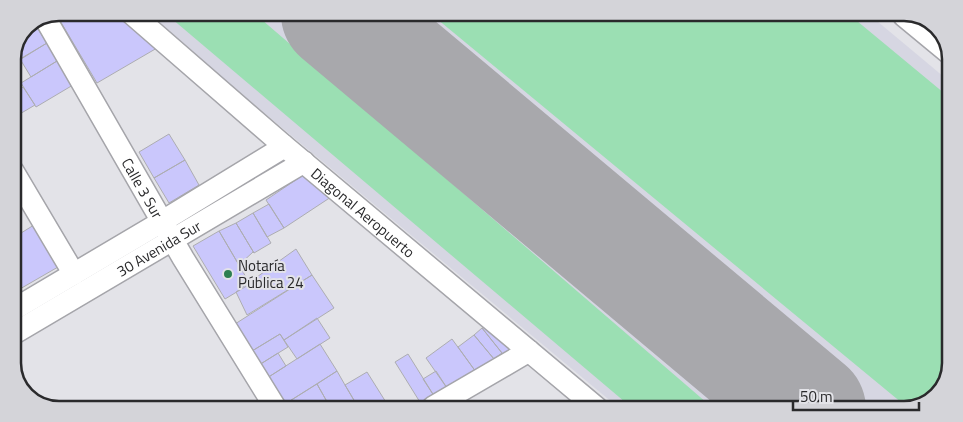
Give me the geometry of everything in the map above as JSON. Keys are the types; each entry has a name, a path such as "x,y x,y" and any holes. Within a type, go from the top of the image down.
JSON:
{"street":[{"name":"Diagonal Aeropuerto","path":"140,21 283,145 590,401"},
{"path":"911,22 939,45"},
{"name":"Calle 3 Sur","path":"48,23 183,258 271,401"},
{"name":"30 Avenida Sur","path":"21,305 163,221 278,150 283,145"},
{"name":"30 Avenida Sur","path":"21,329 304,162"},
{"path":"21,185 74,274"},
{"path":"446,401 529,351"}],"shaded area":[{"path":"154,21 877,21 942,75 942,363 939,377 931,390 916,399 904,401 611,401"}],"green space":[{"path":"174,21 263,21 705,401 624,401"},
{"path":"439,21 857,21 942,91 942,363 939,377 931,390 916,399 900,401"}],"building":[{"path":"60,21 124,21 157,48 97,83"},
{"path":"37,28 47,43 21,59 24,45 32,32"},
{"path":"47,43 57,61 31,77 21,58"},
{"path":"57,61 73,85 36,107 21,83"},
{"path":"23,87 35,105 21,113 21,88"},
{"path":"169,134 185,160 154,178 139,152"},
{"path":"185,160 199,185 169,203 154,178"},
{"path":"303,175 331,197 284,228 266,200"},
{"path":"269,204 284,228 267,237 253,213"},
{"path":"253,213 271,243 254,253 236,223"},
{"path":"236,223 254,253 239,265 219,231"},
{"path":"34,225 58,267 21,288 21,233"},
{"name":"Notaría Pública 24","path":"219,231 250,284 225,299 193,246"},
{"path":"296,249 312,275 247,315 236,292"},
{"path":"312,275 334,308 284,340 280,334 252,351 235,324"},
{"path":"317,318 330,338 297,359 284,340"},
{"path":"494,326 515,348 506,358 482,328"},
{"path":"482,328 502,353 494,359 474,335"},
{"path":"280,334 288,347 259,365 252,351"},
{"path":"474,335 494,359 476,372 458,347"},
{"path":"452,339 476,372 449,391 426,358"},
{"path":"320,344 337,371 290,401 283,401 267,378"},
{"path":"278,353 286,366 267,378 259,365"},
{"path":"408,354 436,399 433,401 419,401 395,362"},
{"path":"337,371 354,401 327,401 317,384"},
{"path":"436,371 449,391 436,399 423,379"},
{"path":"367,372 385,401 354,401 345,385"},
{"path":"317,384 327,401 290,401"}],"runway":[{"path":"346,21 799,401"}],"place":[{"name":"Notaría Pública 24","path":"228,274"}]}
